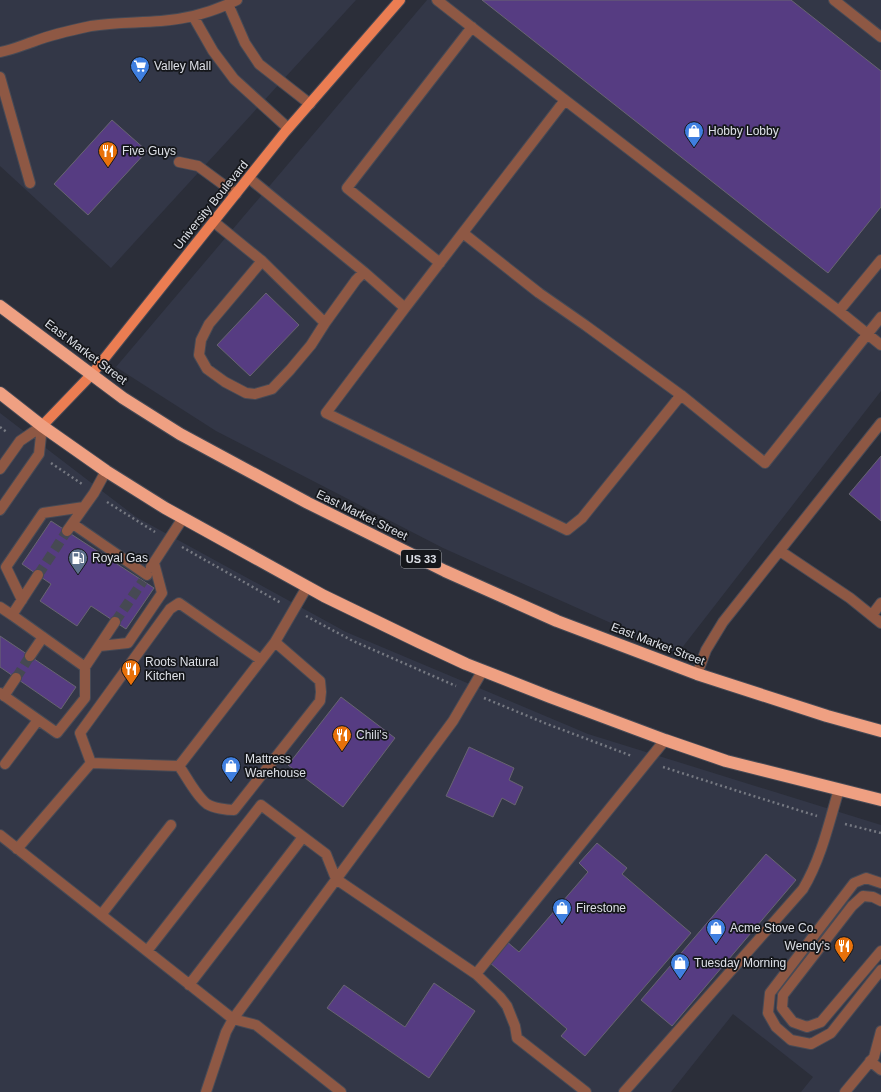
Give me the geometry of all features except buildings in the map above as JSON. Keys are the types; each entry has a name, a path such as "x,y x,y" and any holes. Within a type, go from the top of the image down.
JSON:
{"highway":[{"name":"East Market Street","path":"0,306 123,398 180,434 308,503 444,571 557,621 697,674 827,716 881,731"},
{"path":"0,393 42,426 129,486 307,587 418,642 550,697 726,761 881,800"},
{"path":"839,789 881,793"}],"main road":[{"name":"University Boulevard","path":"42,426 92,374 288,128 400,0"}],"lane":[{"path":"437,0 868,333 881,345"},
{"path":"834,0 881,37"},
{"path":"0,52 72,30 110,23 161,21 193,16 232,2 245,43 259,64 310,104"},
{"path":"193,16 213,51 234,79 288,128"},
{"path":"440,263 348,188 472,27"},
{"path":"0,77 30,183"},
{"path":"565,100 326,413 567,530 582,518 681,395"},
{"path":"180,162 198,166 236,194"},
{"path":"249,178 364,272 405,308"},
{"path":"214,222 262,262 326,323"},
{"path":"463,233 539,293 681,395 765,462 881,317"},
{"path":"839,311 881,260"},
{"path":"262,262 209,324 201,340 199,355 207,369 225,382 246,394 255,394 272,389 311,346 356,280 364,272"},
{"path":"697,674 706,650 723,622 881,423"},
{"path":"0,470 20,441 42,426"},
{"path":"0,510 39,454 42,426"},
{"path":"106,471 94,493 70,528 145,578 183,518"},
{"path":"22,600 6,567 43,512 84,507"},
{"path":"780,551 850,598 881,623"},
{"path":"100,646 128,643 162,593 154,563"},
{"path":"12,615 38,575"},
{"path":"179,766 275,642 307,587"},
{"path":"91,763 80,733 170,610 179,603 261,660"},
{"path":"872,615 881,603"},
{"path":"0,606 85,667"},
{"path":"16,678 2,695 57,733 84,698 85,667 115,622"},
{"path":"30,656 42,637"},
{"path":"179,766 198,794 208,804 227,810 234,810 320,701 320,681 275,642"},
{"path":"206,1092 226,1032 233,1019 452,721 483,670"},
{"path":"2,765 38,720"},
{"path":"476,974 665,740"},
{"path":"91,763 179,766"},
{"path":"17,849 91,763"},
{"path":"624,1092 803,889 810,878 820,853 839,789"},
{"path":"147,951 262,806 326,854 336,879 476,974 500,997 507,1006 515,1026 517,1038 586,1092"},
{"path":"101,915 171,825"},
{"path":"0,835 189,986 233,1019 256,1025 341,1092"},
{"path":"189,986 303,837"},
{"path":"881,883 866,878 854,883 770,993 768,1013 776,1027 791,1040 812,1044 831,1033 881,970"},
{"path":"881,901 873,897 863,896 852,906 784,995 782,1008 793,1022 807,1028 821,1022 881,951"},
{"path":"845,1092 874,1057 881,1030"},
{"path":"870,1061 881,1070"}],"path":[{"path":"50,462 76,480"},
{"path":"114,507 144,525"},
{"path":"189,551 280,602"},
{"path":"312,619 353,641 445,682"},
{"path":"497,704 622,752"},
{"path":"671,770 816,815"},
{"path":"845,824 881,833"}],"shaded area":[{"name":"Valley Mall","path":"0,0 356,0 111,268 0,166"},
{"path":"427,0 881,0 881,391 678,653 443,548 216,431 116,367"},
{"path":"0,413 136,517 346,632 588,734 881,825 881,1092 801,1092 813,1077 733,1014 671,1092 0,1092"}],"tunnel":[{"path":"38,575 67,531"},
{"path":"115,622 143,581"},
{"path":"16,678 30,656"}],"place":[{"name":"Valley Mall","path":"140,83"},
{"name":"Hobby Lobby","path":"694,148"},
{"name":"Five Guys","path":"108,168"},
{"name":"Royal Gas","path":"78,575"},
{"name":"Roots Natural Kitchen","path":"131,686"},
{"name":"Chili's","path":"342,752"},
{"name":"Mattress Warehouse","path":"231,783"},
{"name":"Firestone","path":"562,925"},
{"name":"Acme Stove Co.","path":"716,945"},
{"name":"Wendy's","path":"844,963"},
{"name":"Tuesday Morning","path":"680,980"}]}
